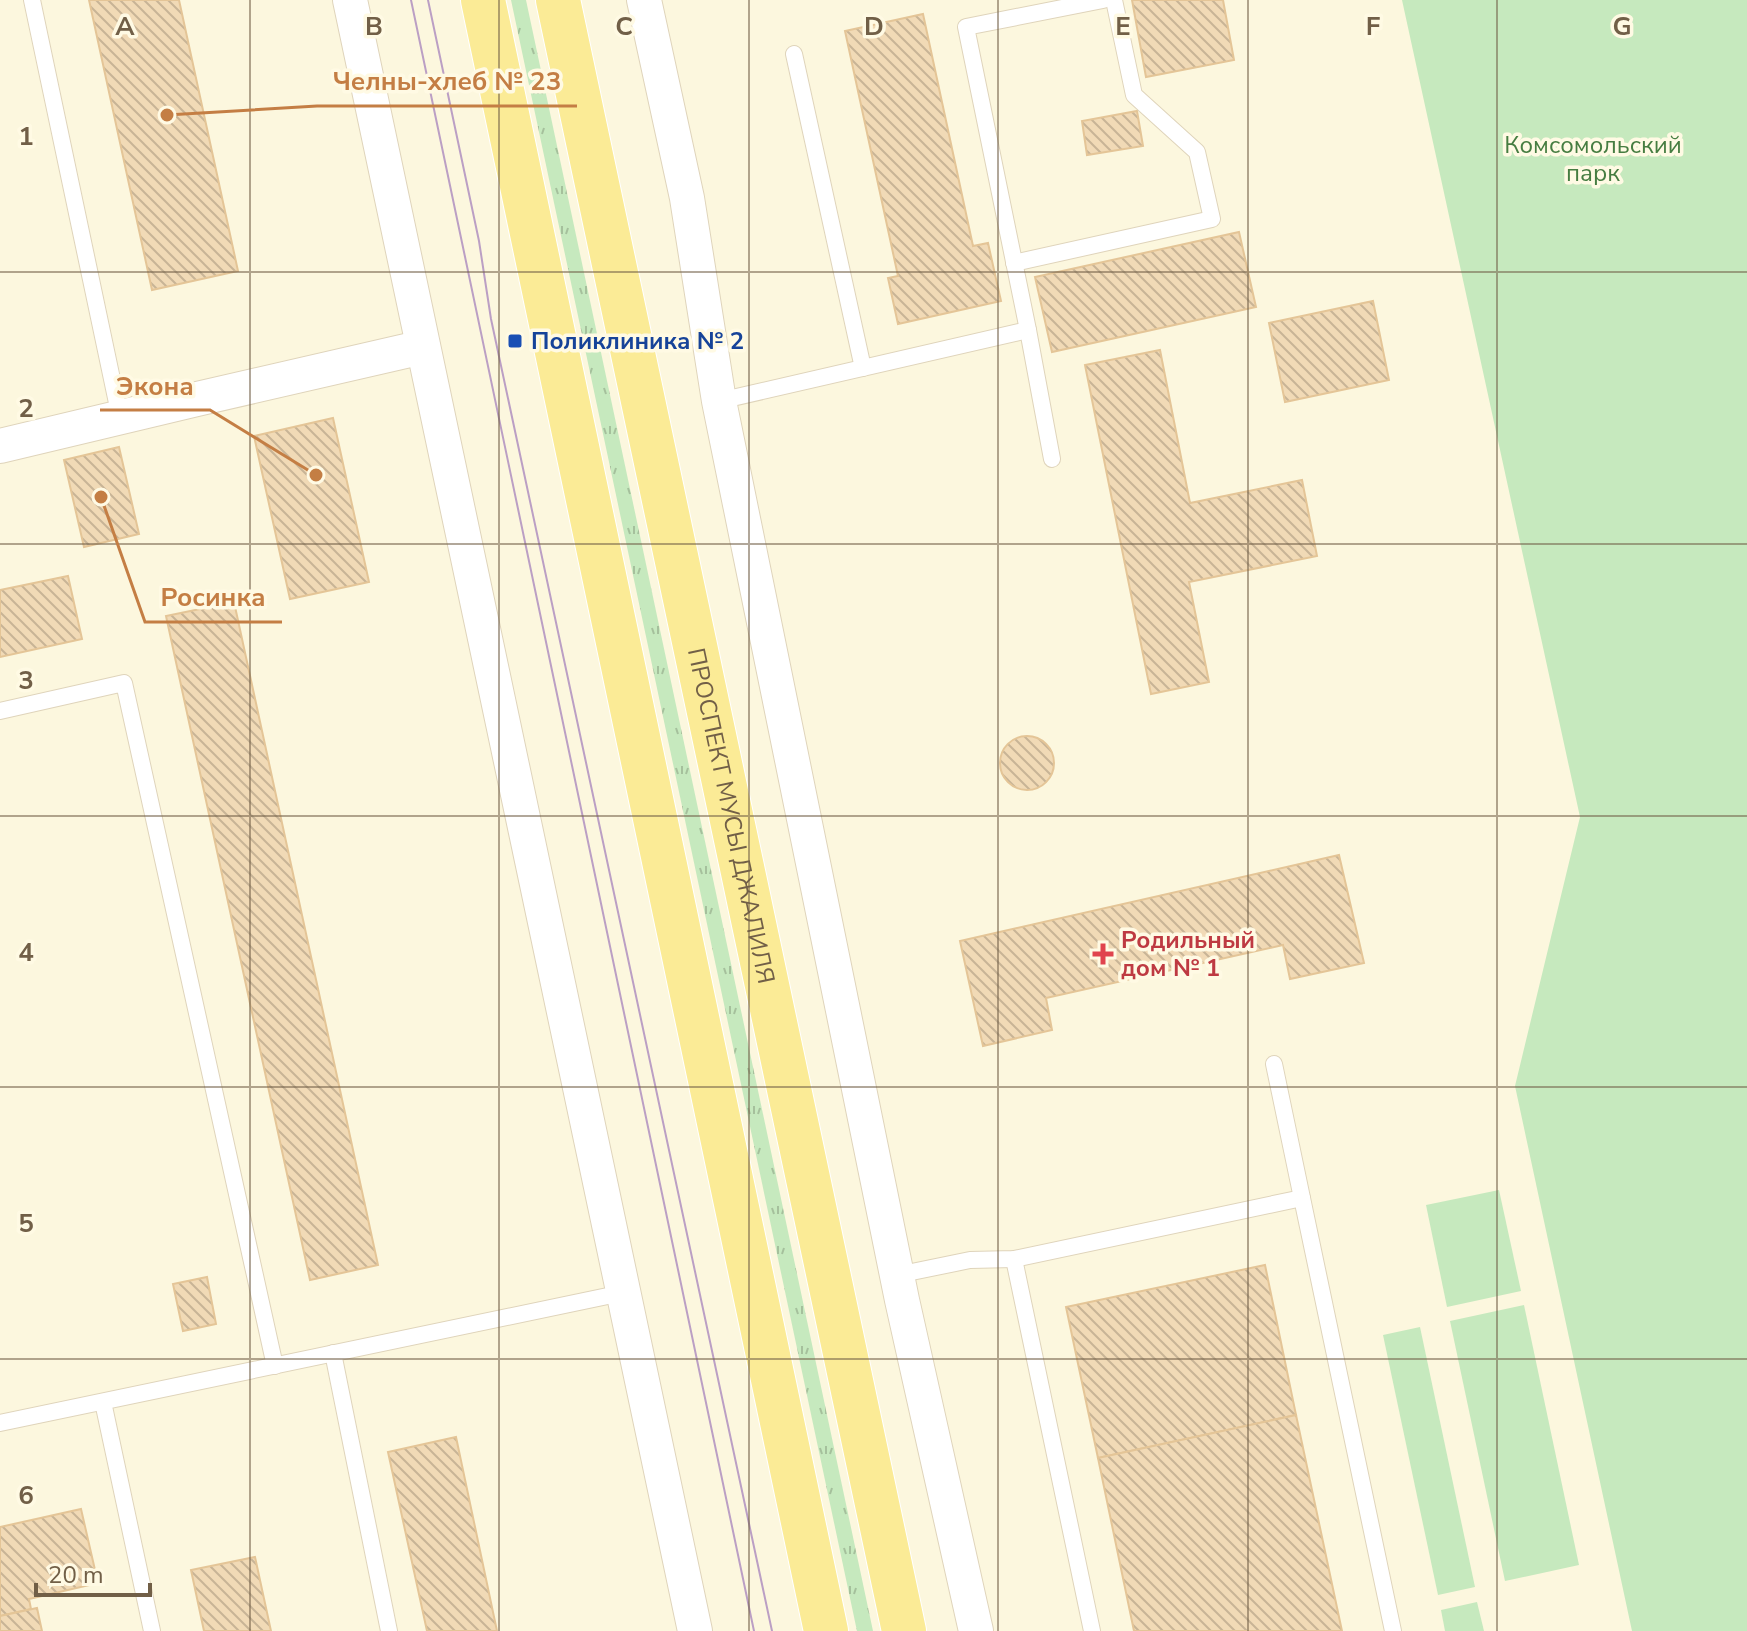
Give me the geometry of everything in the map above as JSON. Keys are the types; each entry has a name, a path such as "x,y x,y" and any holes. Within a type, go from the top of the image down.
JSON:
{"main road":[{"path":"483,0 826,1631"},
{"name":"ПРОСПЕКТ МУСЫ ДЖАЛИЛЯ","path":"558,0 904,1631"}],"street":[{"path":"350,0 695,1631"},
{"path":"644,0 687,198 719,401 897,1275 976,1631"},
{"path":"0,446 423,347"}],"lane":[{"path":"32,0 120,417"},
{"path":"1052,459 966,27 1103,0"},
{"path":"1014,263 1212,219 1197,152 1134,95 1114,0"},
{"path":"794,54 863,368"},
{"path":"719,401 1028,330"},
{"path":"0,711 124,683 275,1366"},
{"path":"1274,1064 1393,1631"},
{"path":"897,1275 970,1260 1014,1259 1302,1198"},
{"path":"1014,1259 1092,1631"},
{"path":"0,1423 622,1293"},
{"path":"333,1353 389,1631"},
{"path":"103,1402 152,1631"}],"green space":[{"path":"511,0 526,0 873,1631 857,1631"},
{"name":"Комсомольский парк","path":"1402,0 1747,0 1747,1631 1632,1631 1515,1086 1580,817"},
{"path":"1499,1190 1521,1291 1447,1307 1426,1205"},
{"path":"1524,1305 1579,1565 1505,1581 1450,1321"},
{"path":"1420,1327 1475,1587 1438,1595 1383,1335"},
{"path":"1477,1602 1484,1631 1445,1631 1441,1610"}],"building":[{"path":"89,0 179,0 238,271 152,290"},
{"path":"1132,0 1223,0 1234,60 1146,77"},
{"path":"923,14 973,246 988,243 1001,301 898,324 888,278 898,276 845,31"},
{"path":"1137,111 1143,146 1087,155 1082,121"},
{"path":"1239,232 1256,307 1052,352 1035,277"},
{"path":"1373,301 1389,380 1285,402 1269,323"},
{"path":"1160,350 1190,503 1302,480 1317,556 1189,582 1209,682 1151,694 1085,365"},
{"path":"333,418 369,582 290,599 254,436"},
{"path":"119,447 139,534 84,547 64,460"},
{"path":"68,576 82,639 0,657 0,590"},
{"path":"234,602 378,1265 310,1280 166,616"},
{"path":"1027,736 1046,744 1054,763 1046,782 1027,790 1008,782 1000,763 1008,744"},
{"name":"Родильный дом № 1","path":"1339,855 1364,963 1290,979 1283,945 1046,998 1052,1030 983,1046 960,941"},
{"path":"1265,1265 1296,1415 1098,1458 1066,1307"},
{"path":"207,1277 216,1324 183,1331 173,1284"},
{"path":"1296,1415 1342,1631 1134,1631 1098,1458"},
{"path":"456,1437 497,1631 427,1631 388,1452"},
{"path":"81,1509 98,1583 29,1599 31,1609 0,1616 0,1527"},
{"path":"255,1557 271,1631 204,1631 191,1570"},
{"path":"37,1608 42,1631 0,1631 0,1616"}],"tram line":[{"path":"411,0 754,1631"},
{"path":"428,0 479,241 491,319 772,1631"}],"place":[{"name":"Челны-хлеб № 23","path":"167,115"},
{"name":"Поликлиника № 2","path":"515,341"},
{"name":"Экона","path":"316,475"},
{"name":"Росинка","path":"101,497"},
{"name":"Родильный дом № 1","path":"1103,954"}]}
